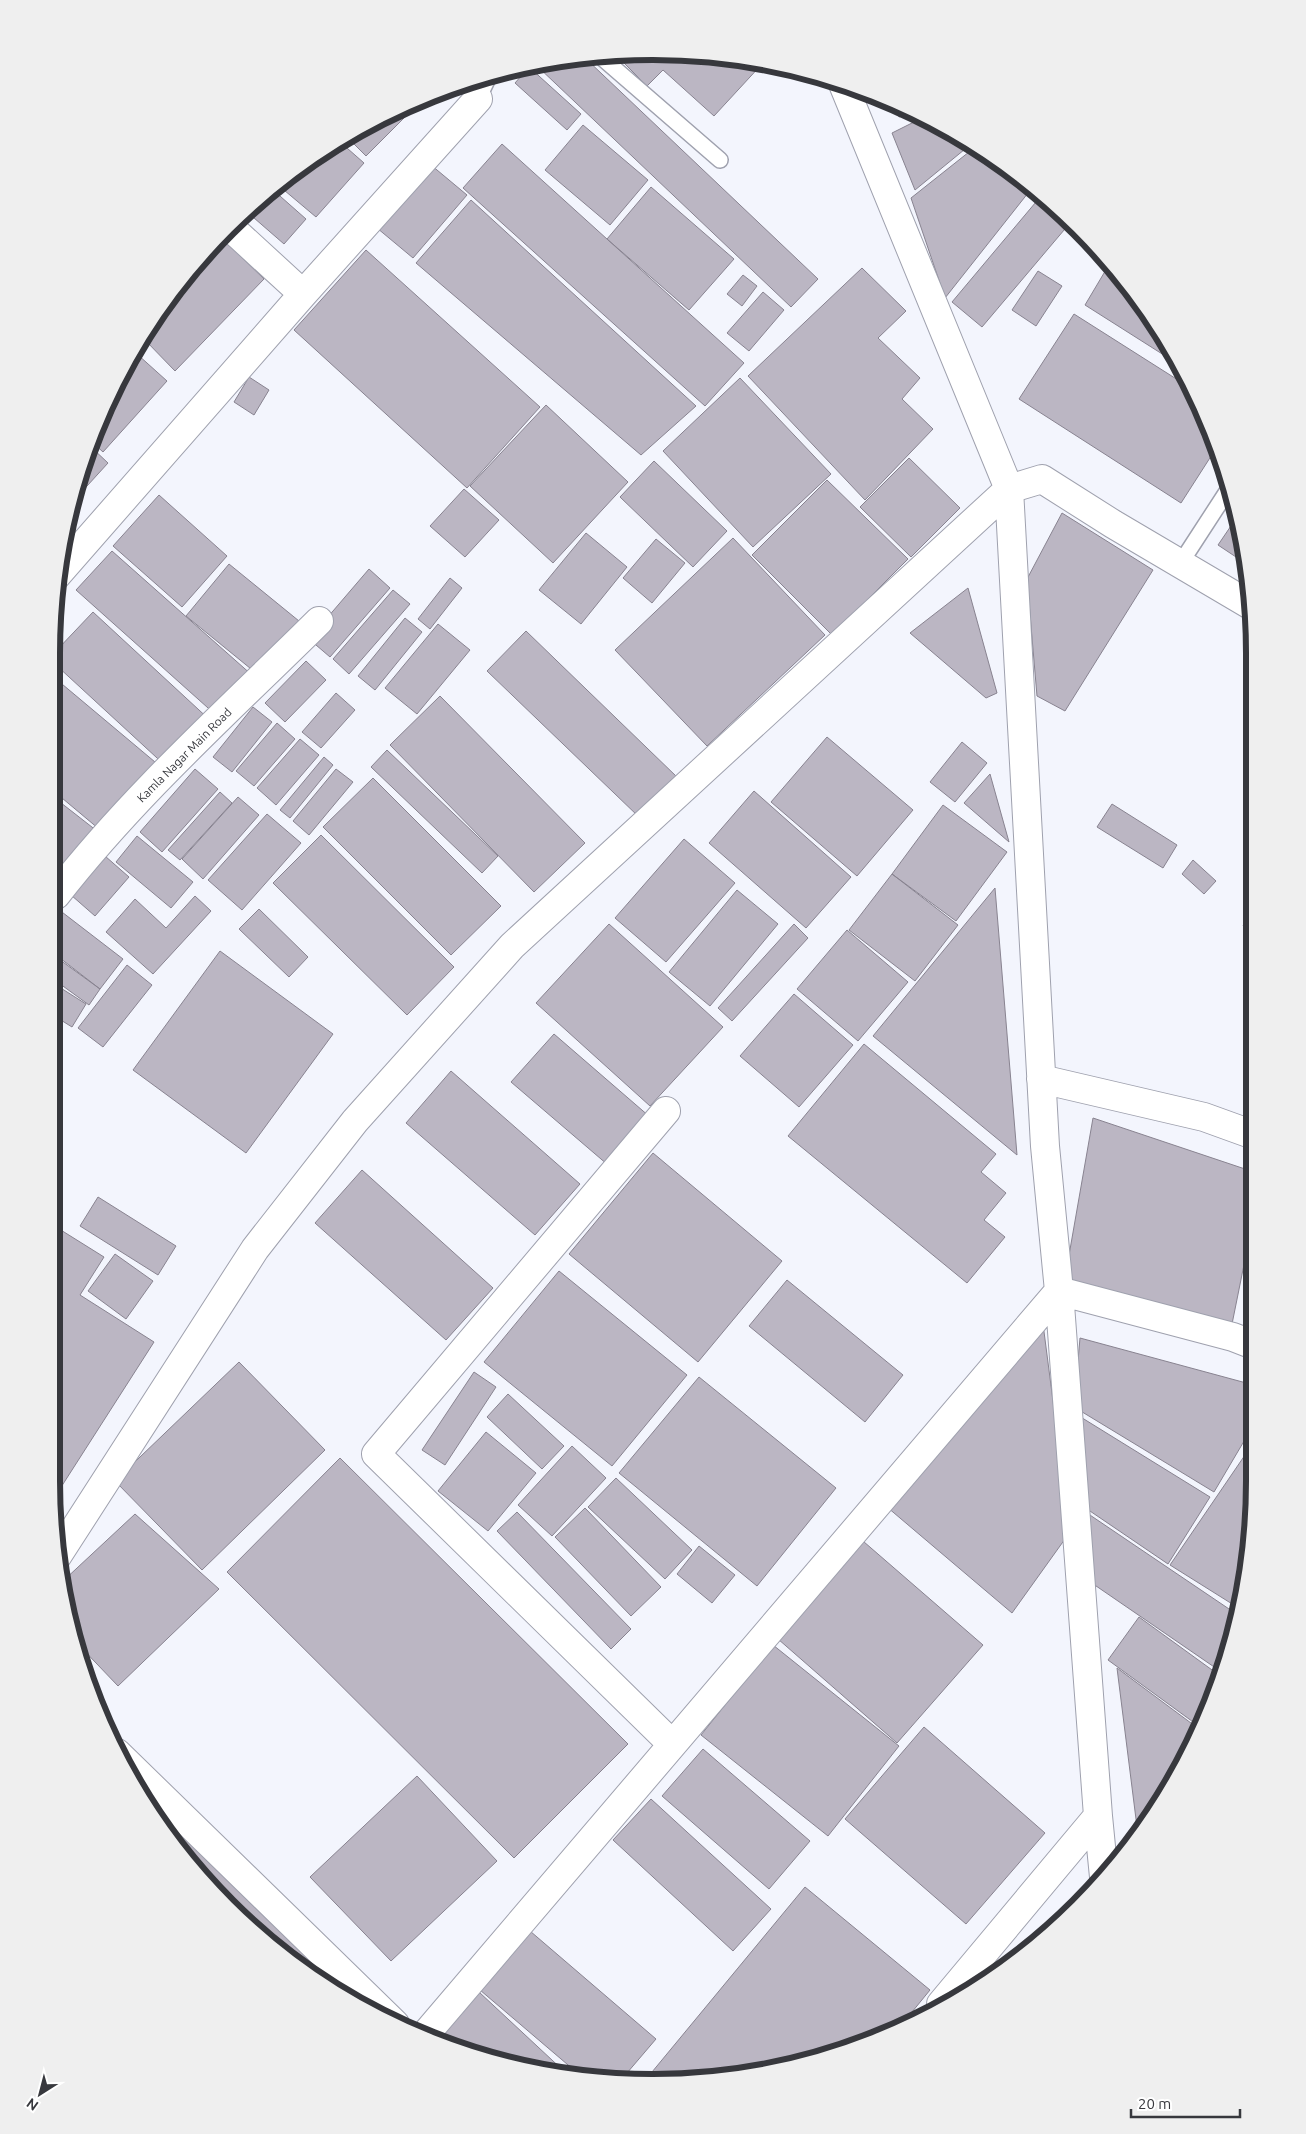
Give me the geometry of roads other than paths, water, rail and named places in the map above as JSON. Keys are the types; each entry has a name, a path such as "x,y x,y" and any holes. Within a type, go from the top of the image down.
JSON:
{"street":[{"path":"67,563 484,88"},
{"path":"845,91 1009,489 1045,1146 1059,1291 1103,1867"},
{"path":"236,232 302,294"},
{"path":"64,1546 255,1249 355,1122 512,946 1009,489 1042,479 1113,524 1244,601"},
{"name":"Kamla Nagar Main Road","path":"60,890 145,793 319,621"},
{"path":"1041,1079 1204,1117 1246,1132"},
{"path":"666,1111 376,1454 672,1744"},
{"path":"1059,1291 1233,1337 1246,1342"},
{"path":"429,2030 1059,1291"},
{"path":"135,1771 376,2005"},
{"path":"948,1995 1098,1816"}],"lane":[{"path":"607,62 720,160"},
{"path":"1180,564 1225,495"}]}
